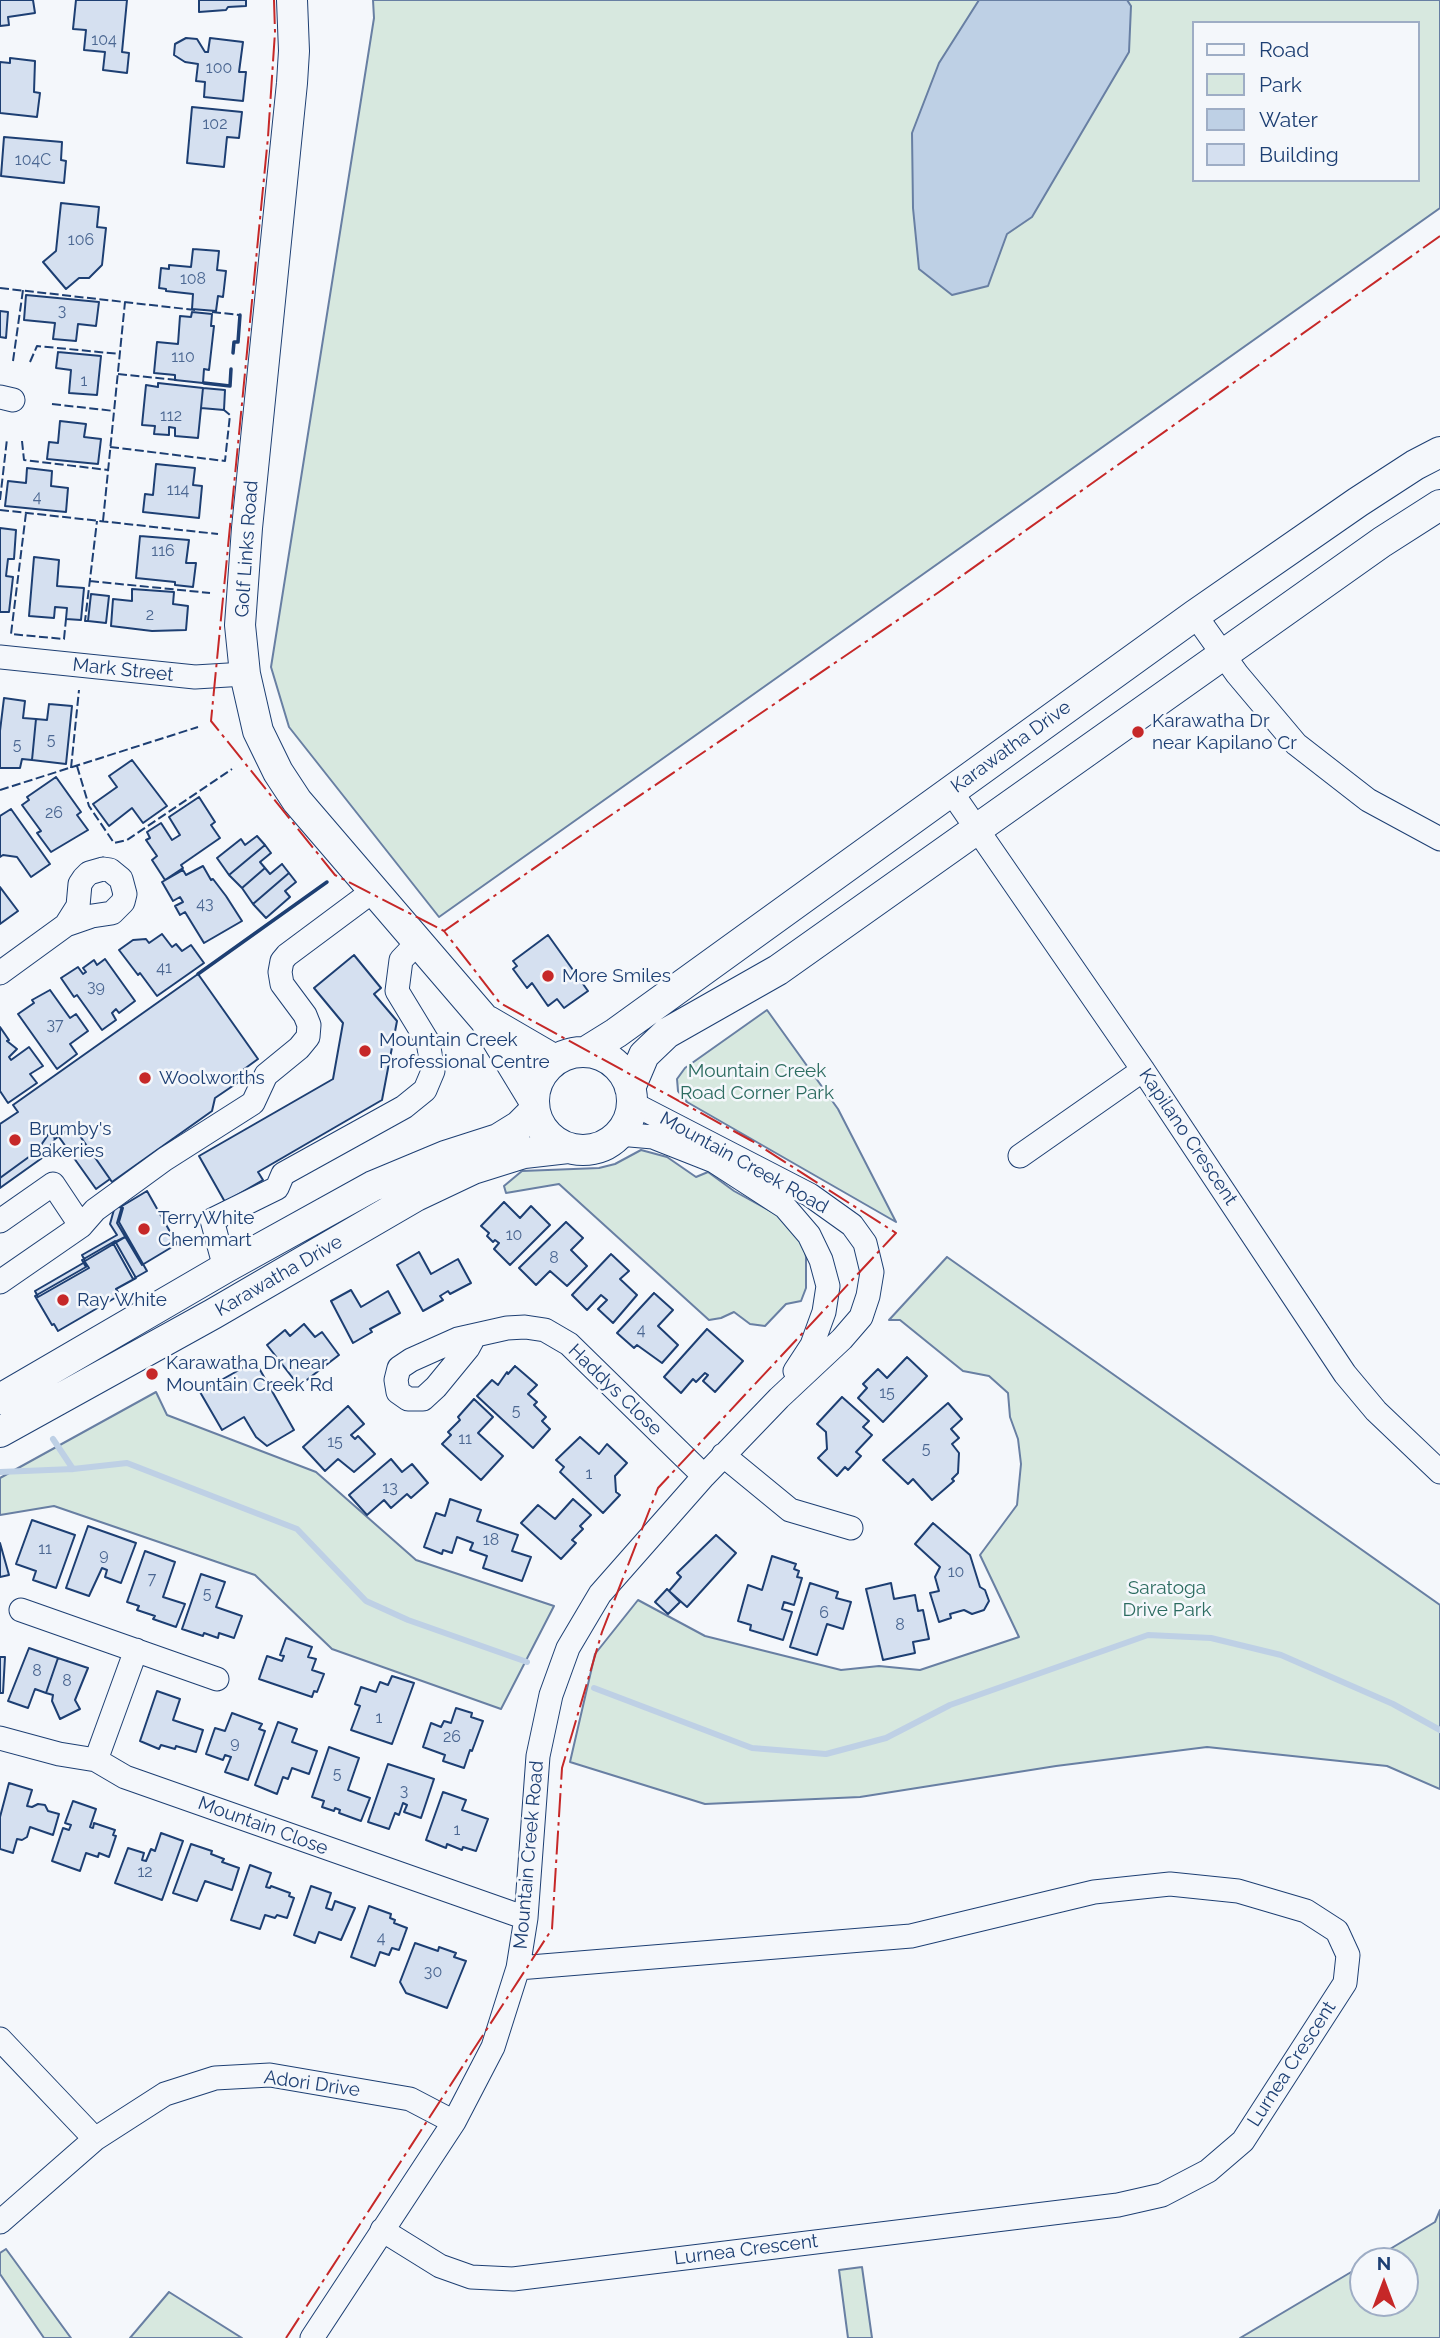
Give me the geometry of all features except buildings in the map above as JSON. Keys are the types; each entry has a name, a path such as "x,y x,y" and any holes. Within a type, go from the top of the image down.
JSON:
{"main road":[{"name":"Golf Links Road","path":"292,0 292,83 240,625 246,674 258,731 278,772 297,801 485,1020 533,1105"},
{"name":"Karawatha Drive","path":"587,1051 616,1033 1195,615 1358,502 1440,452"},
{"path":"631,1095 625,1074 615,1063 602,1055 587,1051 570,1053 543,1070 536,1084 533,1105 546,1133 556,1142 568,1148 582,1150 608,1143 619,1134 630,1114 631,1095 647,1050 667,1033 778,970 1382,542 1440,505"},
{"name":"Golf Links Road","path":"485,1020 555,1060"},
{"name":"Karawatha Drive","path":"0,1399 225,1268 373,1186 445,1156 498,1139 519,1126 533,1105"},
{"name":"Karawatha Drive","path":"0,1432 213,1314 416,1196 473,1169 524,1153 568,1148"}],"street":[{"path":"1195,615 1222,655 1296,744 1368,800 1440,839"},
{"name":"Mark Street","path":"0,657 195,677 246,674"},
{"name":"Kapilano Crescent","path":"950,790 1143,1070 1345,1374 1376,1411 1440,1472"},
{"path":"0,1282 81,1226 95,1210 165,1158 253,1103 266,1075 299,1048 308,1037 309,1025 305,1015 282,984 282,961 373,891"},
{"path":"0,973 66,925"},
{"path":"225,1268 212,1220 277,1188 283,1174 404,1107 425,1090 433,1071 428,1042 397,991 401,960 418,942"},
{"path":"245,1068 259,1088"},
{"path":"1020,1156 1143,1070"},
{"name":"Mountain Creek Road","path":"313,2338 454,2122 493,2047 518,1968 526,1918 538,1756 551,1695 568,1648 600,1594 723,1455 842,1339 861,1317 868,1296 872,1272 865,1243 852,1225 810,1195 631,1095"},
{"name":"Mountain Creek Road","path":"619,1134 653,1137 714,1161 785,1207 809,1235 821,1260 828,1286 824,1312 812,1345 779,1398"},
{"path":"0,1221 52,1184 81,1226"},
{"name":"Haddys Close","path":"474,1337 507,1328 525,1327 545,1330 569,1344 704,1476"},
{"path":"723,1455 790,1510 851,1528"},
{"path":"21,1610 217,1679"},
{"path":"96,1760 135,1650"},
{"name":"Mountain Close","path":"0,1738 59,1754 96,1760 125,1777 526,1918"},
{"name":"Lurnea Crescent","path":"382,2230 440,2266 471,2277 513,2279 1118,2205 1162,2195 1208,2171 1243,2141 1345,1983 1348,1955 1337,1931 1306,1911 1238,1891 1170,1884 1094,1892 911,1936 518,1968"},
{"path":"0,2039 95,2139"},
{"name":"Adori Drive","path":"0,2222 95,2139 165,2094 215,2078 270,2076 410,2099 454,2122"}],"green space":[{"path":"373,0 1440,0 1440,208 439,917 289,727 271,667 374,18"},
{"name":"Mountain Creek Road Corner Park","path":"767,1010 838,1109 896,1222 687,1102 678,1091 677,1079 685,1068"},
{"path":"641,1150 667,1157 696,1177 708,1172 734,1191 790,1222 804,1244 806,1257 806,1288 801,1301 786,1304 765,1326 750,1324 734,1312 709,1320 559,1184 506,1193 504,1186 522,1171 599,1168 615,1164"},
{"name":"Saratoga Drive Park","path":"947,1257 1440,1605 1440,1789 1387,1766 1207,1747 1056,1766 860,1797 705,1804 570,1762 595,1654 638,1600 705,1636 841,1670 879,1666 920,1670 1019,1637 980,1555 1017,1505 1021,1464 1018,1439 1010,1417 1008,1393 989,1376 963,1371 900,1320 889,1320"},
{"path":"156,1392 167,1415 316,1472 416,1560 554,1606 501,1709 332,1649 255,1575 54,1506 0,1515 0,1478"},
{"path":"1440,2210 1440,2338 1240,2338 1349,2273 1349,2317 1419,2317 1419,2247 1393,2247 1435,2222"},
{"path":"6,2249 71,2338 44,2338 0,2274 0,2253"},
{"path":"862,2267 872,2338 848,2338 839,2270"},
{"path":"169,2292 242,2338 130,2338"}],"water":[{"path":"979,0 1127,0 1131,6 1129,52 1032,217 1007,234 988,286 952,295 919,269 913,208 912,133 939,63"}],"waterway":[{"path":"53,1439 73,1469"},
{"path":"0,1472 73,1469 127,1463 297,1529 366,1601 408,1620 527,1662"},
{"path":"594,1688 752,1748 826,1754 886,1738 950,1705 1148,1635 1211,1638 1281,1655 1393,1704 1440,1730"}],"fence":[{"path":"0,288 195,310"},
{"path":"13,361 23,290"},
{"path":"103,521 125,302"},
{"path":"212,312 240,315"},
{"path":"30,362 37,346 120,354"},
{"path":"118,374 177,380"},
{"path":"52,404 114,411"},
{"path":"110,447 225,461 230,415 224,410"},
{"path":"0,500 7,439"},
{"path":"22,441 24,460 108,470"},
{"path":"0,510 218,534"},
{"path":"26,513 11,634 64,639 66,619"},
{"path":"88,621 85,621 97,521"},
{"path":"90,581 210,593"},
{"path":"71,768 79,690"},
{"path":"0,790 198,727"},
{"path":"77,766 89,806 114,843 127,840 232,769"}],"wall":[{"path":"233,353 234,342 238,342 240,315"},
{"path":"204,383 230,386 231,369"},
{"path":"198,974 327,882"}],"power":[{"path":"274,0 275,32 268,137 211,721 335,875 444,931"},
{"path":"286,2338 552,1929 562,1768 602,1632 658,1488 896,1233 752,1141 500,1003 444,931 939,592 1440,236"}],"place":[{"name":"Karawatha Dr near Kapilano Cr","path":"1138,732"},
{"name":"More Smiles","path":"548,976"},
{"name":"Mountain Creek Professional Centre","path":"365,1051"},
{"name":"Woolworths","path":"145,1078"},
{"name":"Brumby's Bakeries","path":"15,1140"},
{"name":"TerryWhite Chemmart","path":"144,1229"},
{"name":"Ray White","path":"63,1300"},
{"name":"Karawatha Dr near Mountain Creek Rd","path":"152,1374"}]}
